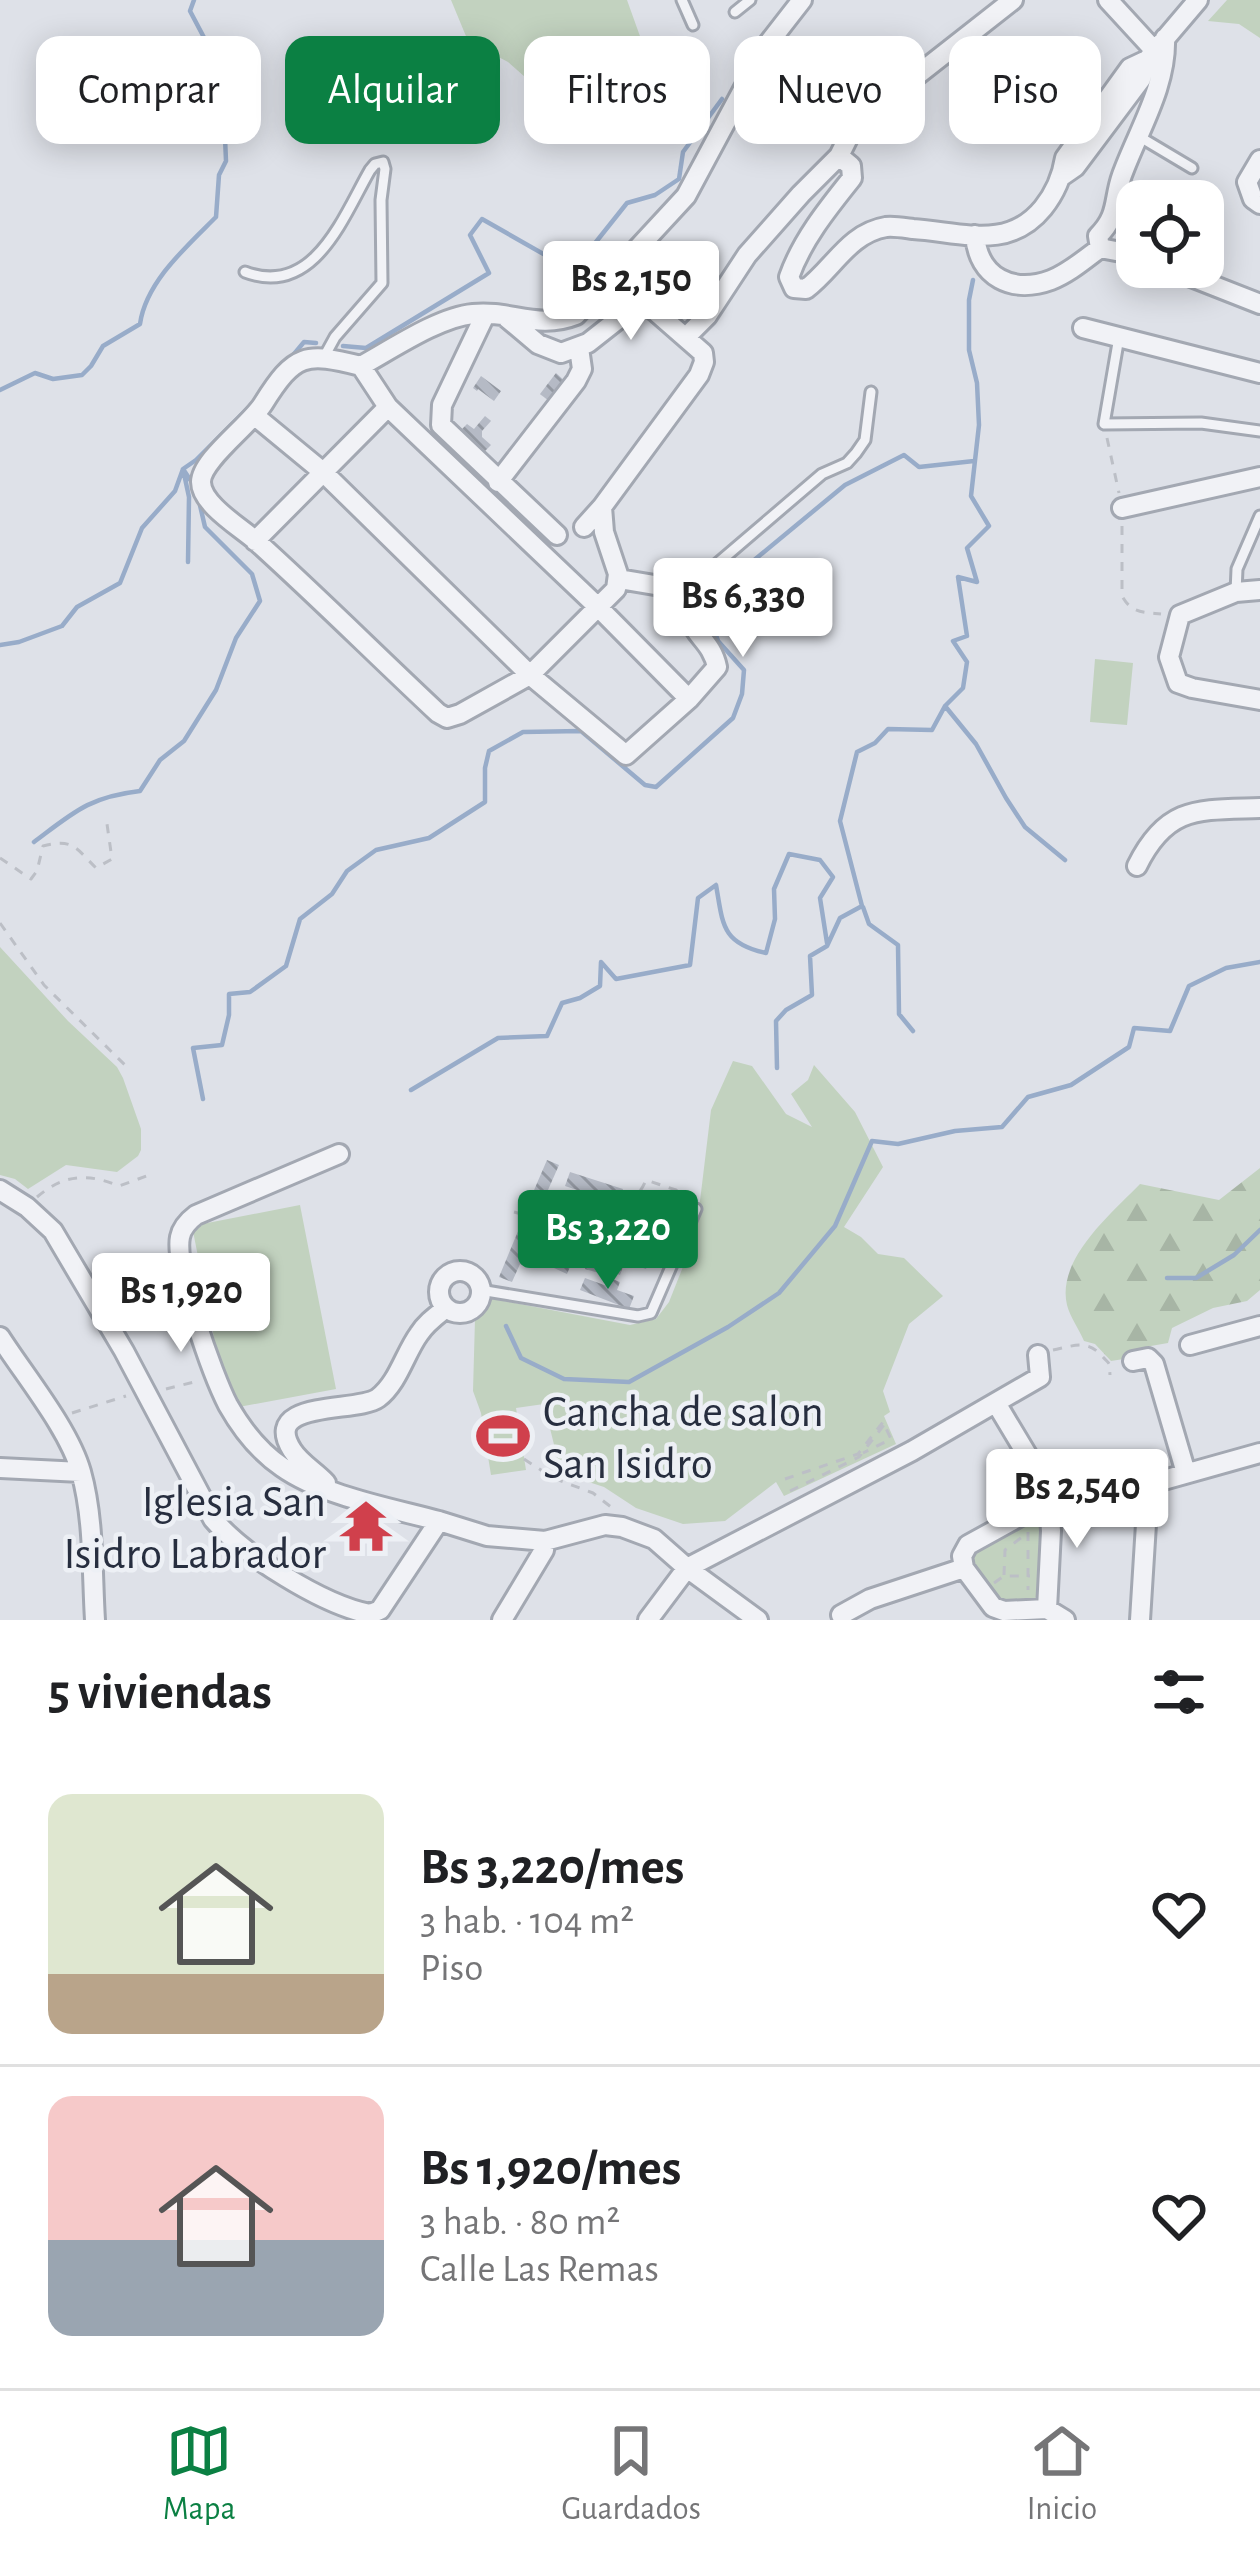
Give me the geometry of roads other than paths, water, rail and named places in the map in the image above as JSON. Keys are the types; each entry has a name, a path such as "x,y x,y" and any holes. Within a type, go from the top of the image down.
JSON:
{"street":[{"path":"602,507 604,532 619,579 616,589 530,675 447,718 207,499 200,487 202,470 255,416 288,369 307,358 362,366 427,329 473,314 546,322 577,315 686,196 767,45 802,0"},
{"path":"686,337 707,316 747,255 839,156 855,124 1013,0"},
{"path":"1108,0 1165,64 1120,180 1114,215 1098,236 1100,248 1116,251"},
{"path":"839,156 851,166 852,178 793,264 789,277 794,288 806,289 856,240 885,227 975,236 1011,233 1025,225 1051,197 1062,176 1076,167 1141,79 1156,49 1198,0"},
{"path":"1260,160 1246,182 1252,199 1260,205"},
{"path":"975,236 988,271 1018,284 1058,278 1100,248"},
{"path":"1219,288 1260,304"},
{"path":"507,318 547,350 561,353 579,348 643,303 703,353 699,375 584,527"},
{"path":"485,315 442,405 441,425 557,535"},
{"path":"1083,328 1260,373"},
{"path":"498,482 577,381 582,369 579,348"},
{"path":"362,366 388,407 689,699"},
{"path":"255,541 388,407"},
{"path":"255,416 323,472 530,675 626,755 717,668 715,654 690,623 690,591 619,579"},
{"path":"1122,508 1260,477"},
{"path":"1260,590 1236,592 1180,615 1169,657 1178,683 1260,700"},
{"path":"1137,866 1162,827 1178,818 1206,810 1260,808"},
{"path":"339,1154 196,1215 182,1230 179,1254 194,1313 226,1401 245,1431 284,1468 326,1487 487,1537 545,1541 605,1525 654,1538 758,1620"},
{"path":"0,1190 53,1231 224,1532 290,1579 370,1614 380,1610 439,1521"},
{"path":"450,1274 469,1274 480,1290 472,1308 459,1312 446,1308 439,1290 450,1274"},
{"path":"326,1487 290,1447 288,1425 310,1411 380,1397 417,1336 446,1308"},
{"path":"1190,1345 1260,1326"},
{"path":"0,1337 54,1419 81,1472 95,1620"},
{"path":"648,1620 687,1568 912,1451 1040,1377 1038,1355"},
{"path":"1133,1361 1148,1358 1154,1364 1186,1473"},
{"path":"997,1403 1047,1488 1052,1506 1047,1609"},
{"path":"1140,1620 1148,1492 1160,1481 1260,1453"},
{"path":"0,1468 81,1472"},
{"path":"1052,1506 968,1545 962,1556 964,1568 993,1607 1047,1609 1065,1620"},
{"path":"502,1620 545,1541"},
{"path":"841,1615 870,1600 964,1568"}],"lane":[{"path":"682,0 693,25"},
{"path":"736,12 751,0"},
{"path":"1138,136 1192,168"},
{"path":"244,272 272,277 315,261 370,170 382,162 382,283 335,337 324,357"},
{"path":"1119,337 1104,424 1202,423 1260,431"},
{"path":"690,591 709,569 822,474 847,463 865,440 872,392"},
{"path":"1236,592 1237,569 1260,516"},
{"path":"480,1290 638,1316 651,1313 695,1209"}],"waterway":[{"path":"0,390 35,373 53,379 82,375 103,346 140,324 159,280 216,217 219,175 226,161 224,114 215,96 217,77 209,47 190,11 194,0"},
{"path":"343,346 366,348 489,273 470,235 482,219 568,268 584,257 627,203 655,195 679,179 683,152 722,99"},
{"path":"777,1068 776,1021 812,995 810,956 827,946 840,918 862,906 840,821 857,752 888,729 932,730 945,706 963,688 967,662 953,641 967,636 958,577 977,582 967,548 989,526 971,496 979,425 969,350 973,280"},
{"path":"289,360 304,342 316,343"},
{"path":"188,562 189,497 183,469 255,401"},
{"path":"203,1099 193,1048 222,1045 229,994 250,992 286,966 300,919 332,894 347,871 376,850 429,838 485,802 489,751 523,732 581,731 645,785 656,787 733,718 742,694 744,670 718,641 713,626 730,580 845,485 904,455 919,467 974,461"},
{"path":"183,469 193,484"},
{"path":"0,645 62,626 77,607 120,583 142,528 175,491 183,469"},
{"path":"34,842 83,808 140,791 160,760 184,741 216,690 236,638 260,601 252,574 205,527 199,501"},
{"path":"945,706 976,744 1025,827 1065,860"},
{"path":"411,1090 498,1038 547,1036 562,1003 600,986 601,962 616,979 690,965 698,898 716,885 723,921 732,937 766,953 775,919 774,889 789,854 820,860 833,877 820,898 827,943"},
{"path":"863,907 869,924 898,945 899,1014 913,1031"},
{"path":"506,1326 521,1358 564,1379 629,1382 779,1293 835,1226 872,1141 898,1144 955,1131 1002,1127 1028,1097 1071,1085 1129,1047 1134,1028 1170,1031 1189,986 1226,968 1260,962"},
{"path":"1167,1278 1196,1278 1234,1255 1260,1230"}],"place":[{"name":"Cancha de salon San Isidro","path":"503,1436"},
{"name":"Iglesia San Isidro Labrador","path":"366,1526"}]}
